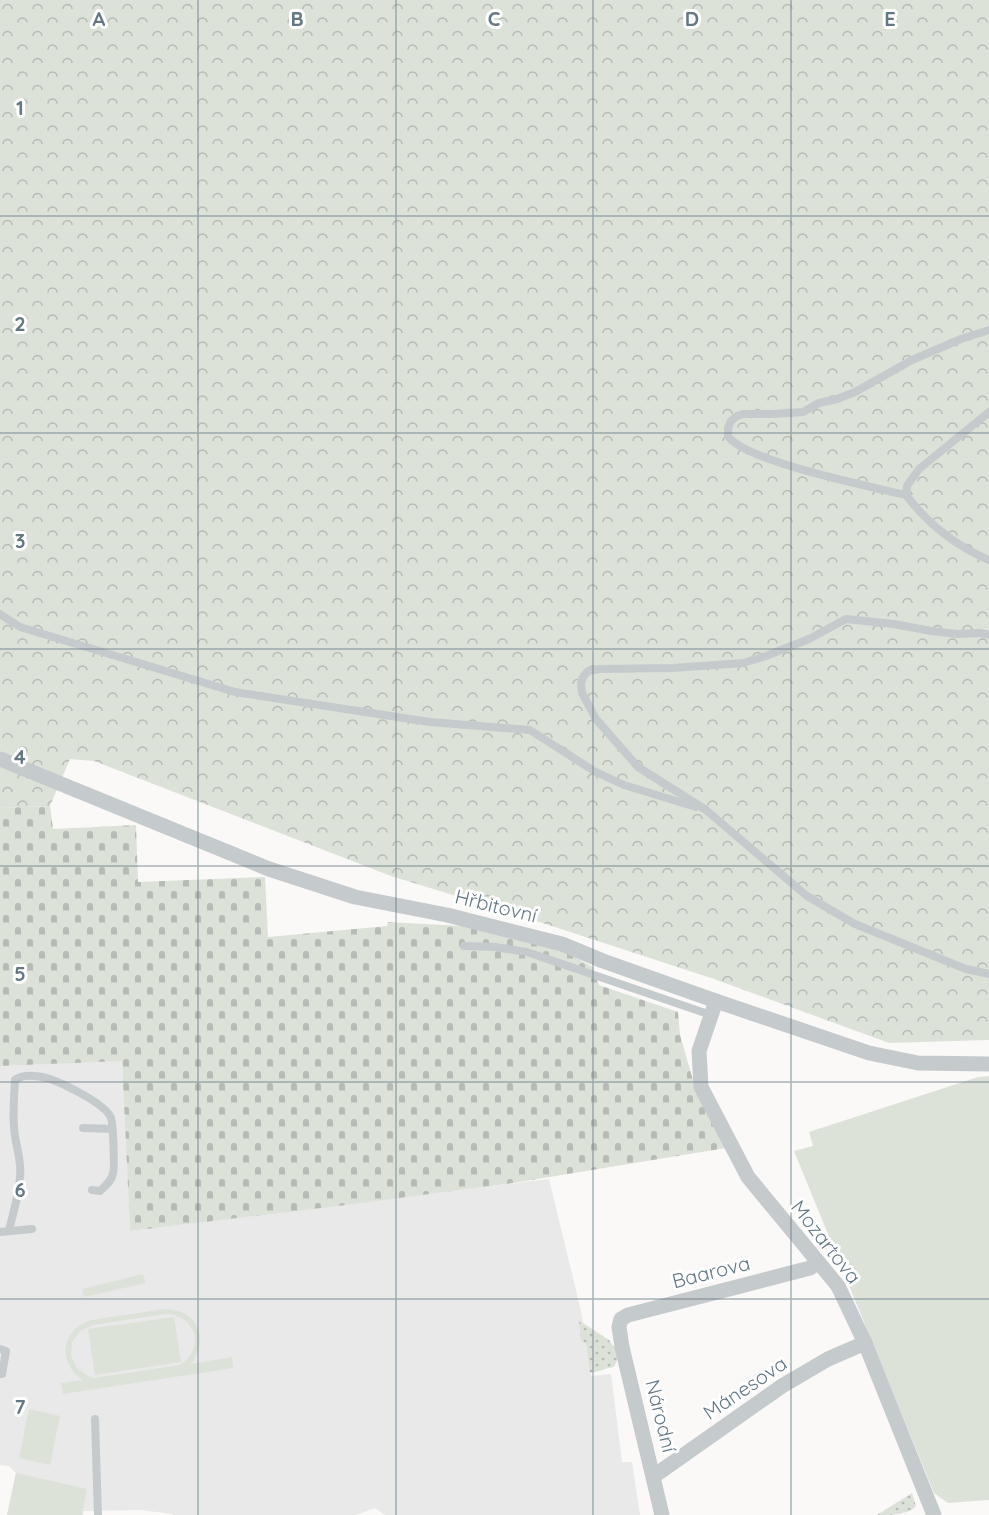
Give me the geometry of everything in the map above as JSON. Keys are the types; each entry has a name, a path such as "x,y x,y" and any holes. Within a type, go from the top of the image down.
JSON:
{"street":[{"name":"Hřbitovní","path":"0,759 269,869 356,897 447,915 562,944 713,1008 869,1053 918,1063 989,1064"},
{"name":"Mozartova","path":"713,1008 699,1052 701,1087 747,1177 838,1286 865,1343 934,1515"},
{"name":"Baarova","path":"619,1327 621,1318 628,1315 810,1268 818,1262"},
{"name":"Národní","path":"619,1327 662,1515"},
{"name":"Mánesova","path":"654,1476 782,1386 828,1359 865,1343"}],"lane":[{"path":"989,330 912,360 855,392 819,403 803,412 743,414 734,418 728,428 728,436 736,444 767,459 906,495 918,511 935,527 957,543 989,560"},
{"path":"906,495 907,486 919,469 989,412"},
{"path":"0,614 20,627 235,692 430,722 530,730 594,771 624,785 706,810"},
{"path":"989,635 957,634 846,619 809,639 743,663 673,668 599,669 588,671 581,684 582,693 596,719 638,767 706,810 807,896 855,924 966,969 989,974"},
{"path":"464,946 495,947 527,952 713,1008"},
{"path":"32,1229 4,1232 18,1196 21,1175 13,1118 15,1080 20,1076 51,1079 99,1104 111,1118 113,1174 100,1191 92,1190"},
{"path":"83,1128 112,1128"},
{"path":"0,1349 6,1351 2,1374 0,1374"},
{"path":"95,1419 98,1515"}],"shaded area":[{"path":"122,1060 130,1231 549,1179 581,1311 591,1376 611,1374 622,1462 632,1462 640,1515 385,1515 375,1508 356,1515 173,1515 140,1510 84,1511 83,1515 7,1515 16,1473 9,1466 0,1465 0,1066"}],"green space":[{"path":"0,0 989,0 989,1040 889,1043 714,979 391,876 94,761 70,759 50,806 0,808"},
{"path":"50,806 53,829 136,825 138,882 265,877 268,937 387,926 388,922 463,926 561,950 593,967 599,985 678,1012 680,1035 697,1094 726,1148 513,1183 130,1231 122,1061 0,1066 0,808"},
{"path":"989,1076 989,1500 948,1503 934,1493 794,1151 813,1146 809,1132 978,1077"},
{"path":"143,1274 146,1283 84,1297 82,1289"},
{"path":"165,1309 186,1314 198,1327 200,1335 200,1345 191,1364 232,1357 233,1368 63,1394 61,1383 83,1380 74,1373 69,1364 66,1355 68,1338 82,1324 92,1320","holes":["165,1314 176,1316 190,1326 195,1342 188,1358 180,1365 94,1378 77,1368 71,1356 72,1342 80,1331 93,1325"]},
{"path":"174,1317 181,1362 95,1375 88,1329"},
{"path":"580,1321 609,1340 615,1348 618,1358 614,1367 590,1373 586,1343 581,1341"},
{"path":"29,1409 60,1416 50,1465 19,1458"},
{"path":"16,1473 87,1489 82,1515 7,1515"},
{"path":"912,1493 916,1506 913,1509 899,1514 877,1515"}]}
